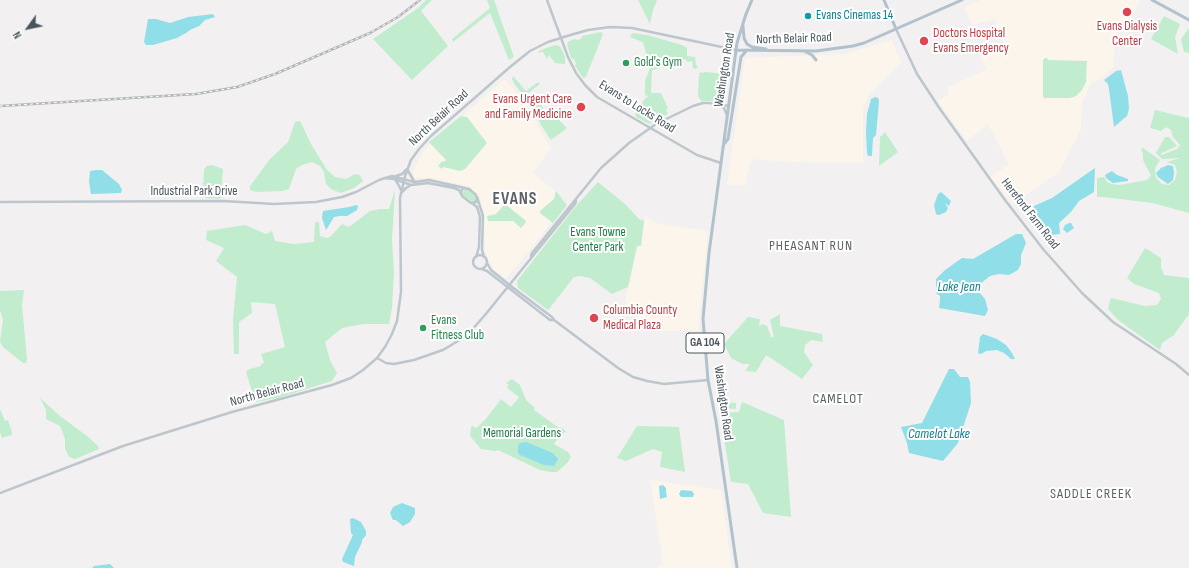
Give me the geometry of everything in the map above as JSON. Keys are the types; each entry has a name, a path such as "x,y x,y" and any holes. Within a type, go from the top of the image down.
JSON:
{"main road":[{"name":"Washington Road","path":"737,568 716,421 708,380 703,319 709,253 736,50 742,24 752,0"},
{"path":"884,0 896,29"},
{"name":"North Belair Road","path":"736,50 816,51 853,46 962,0"},
{"path":"1152,0 1189,20"},
{"path":"742,24 744,38 747,44 752,47 776,50"},
{"name":"Washington Road","path":"723,145 728,139 741,57 747,50"},
{"path":"802,51 812,56 816,60"}],"street":[{"name":"Evans to Locks Road","path":"547,0 571,64 585,86 597,97 697,155 721,163"},
{"name":"North Belair Road","path":"0,493 123,446 232,412 332,385 350,378 363,370 377,358 392,334 397,321 401,292 401,192 407,169 413,156 424,142 514,63 530,51 561,38 588,30 605,27 632,28 736,50"},
{"name":"Hereford Farm Road","path":"896,29 917,74 940,110 1005,200 1043,249 1082,293 1113,322 1176,364 1189,375"},
{"path":"377,358 386,363 394,364 414,360 453,345 470,332 485,315 531,257 532,253 575,204 576,200 601,168 628,143 650,128 672,116 703,103 729,106"},
{"path":"718,104 724,108 728,117"},
{"path":"407,169 413,183 401,192 394,177 407,169"},
{"name":"Industrial Park Drive","path":"0,202 224,201 281,204 316,202 342,197 356,192 384,178 394,177 413,183 429,180 435,183"},
{"path":"435,183 469,189 477,198 483,216 482,250 484,258 491,270 508,286"},
{"path":"435,183 456,189 477,207 480,217 479,247 474,260 474,265 477,268 487,271 550,320 554,320 618,368 633,377 646,382 664,384 708,380"},
{"path":"461,194 465,188"},
{"path":"472,203 476,202 477,198"},
{"path":"476,257 480,256 484,258"},
{"path":"482,269 487,263"}],"shaded area":[{"path":"981,0 1140,1 1128,24 1118,33 1113,59 1114,67 1099,80 1092,82 1082,102 1081,129 1059,172 1013,204 990,177 1009,164 988,124 967,141 938,101 948,95 948,87 987,69 979,54 1004,46 995,19 973,25 964,7"},
{"path":"892,40 901,62 870,93 863,108 863,163 791,162 753,159 750,164 745,186 727,184 745,58 844,54"},
{"path":"505,79 531,111 551,148 533,173 555,191 566,204 506,278 494,270 485,252 484,214 479,196 469,186 430,178 414,178 413,170 423,152 432,142"},
{"path":"645,216 656,223 708,231 698,331 653,331 624,307"},
{"path":"650,480 721,490 732,568 657,568 663,563"}],"green space":[{"path":"426,0 432,0 421,11 448,46 412,80 373,39 418,8"},
{"path":"487,0 494,0 514,57 509,60 490,13 453,42 452,39 490,8"},
{"path":"638,0 657,0 650,24"},
{"path":"1164,16 1180,24 1175,37 1178,54 1151,39"},
{"path":"1189,28 1189,53 1184,52 1181,39"},
{"path":"601,32 603,34 586,77 583,78 575,66 576,63 574,59 571,58 567,44 569,41 581,39 582,36"},
{"path":"632,33 647,35 682,45 687,48 687,56 695,57 696,65 698,66 696,69 693,68 692,61 687,62 686,59 679,62 673,59 661,62 660,68 652,70 651,93 661,93 668,108 666,110 668,114 649,124 636,117 635,114 648,96 645,95 645,81 650,68 643,42 630,37"},
{"path":"555,45 560,46 565,57 565,64 555,63 549,55 547,59 543,52 537,53"},
{"path":"1045,58 1048,60 1087,61 1086,82 1082,90 1076,96 1070,98 1044,98 1043,60"},
{"path":"701,72 726,74 723,101 701,101 698,96 699,74"},
{"path":"513,76 526,91 538,82 540,84 527,94 531,100 535,99 540,103 548,117 553,114 567,128 551,140 536,114 514,83 512,79"},
{"path":"1155,110 1189,117 1189,213 1153,203 1097,197 1097,178 1104,177 1107,182 1120,185 1147,180 1151,176 1143,160 1141,149 1143,148 1160,160 1155,168 1156,178 1162,184 1169,185 1175,180 1177,172 1175,165 1167,162 1180,158 1162,159 1156,153 1165,137 1169,137 1177,146 1160,154 1162,155 1177,149 1180,145 1173,137 1171,130 1166,127 1161,131 1150,128"},
{"path":"461,116 467,117 487,143 465,169 460,171 443,167 442,169 438,166 442,161 444,162 446,160 429,142"},
{"path":"300,121 311,144 327,170 335,177 346,179 355,174 360,175 363,181 354,188 341,193 331,189 326,184 324,172 320,166 312,162 302,165 296,169 289,189 283,191 256,192 250,190 250,186 270,159 288,142 295,122"},
{"path":"885,132 898,152 879,166 880,137"},
{"path":"212,165 223,169 223,193 222,197 219,199 205,198 203,193 204,169 207,166"},
{"name":"Evans Towne Center Park","path":"598,182 625,204 641,221 642,219 644,221 641,246 637,246 628,287 612,294 590,278 581,276 574,277 548,310 518,288 517,281 576,206"},
{"path":"465,189 475,196 475,201 471,201 463,195"},
{"path":"395,190 392,240 394,273 392,308 389,324 363,324 342,328 325,342 330,360 337,373 332,381 281,397 257,402 255,401 246,372 249,369 261,366 261,364 264,363 261,354 285,347 275,304 251,302 252,313 239,322 239,354 234,354 233,320 237,277 216,261 224,248 206,240 207,231 245,225 266,234 272,231 275,241 294,244 314,242 315,222 319,222 320,236 326,238 330,237 342,224 349,227 370,211 389,209"},
{"path":"556,191 567,205 553,223 540,213 540,211 554,199"},
{"path":"505,204 525,220 526,222 521,228 513,221 488,221 487,216 496,214"},
{"path":"1145,248 1161,258 1161,267 1164,275 1189,278 1189,314 1174,335 1162,343 1160,350 1118,320 1108,309 1111,298 1145,306 1157,305 1161,299 1159,293 1134,284 1127,278"},
{"path":"24,290 22,305 27,359 26,363 23,363 3,347 0,342 3,320 0,310 0,291"},
{"path":"780,314 780,326 822,334 823,342 811,340 805,345 804,352 813,365 802,379 766,355 756,372 745,371 750,364 742,364 731,358 724,344 748,317 760,319 759,326 763,324 767,326 771,337 774,337 770,320"},
{"name":"Memorial Gardens","path":"512,379 520,385 526,400 535,408 534,410 559,428 560,427 566,431 554,444 568,452 571,457 568,462 557,472 540,470 498,450 481,449 470,436 471,427 473,426 476,428 485,420 501,399 511,407 519,397 507,388 509,385 506,383"},
{"path":"40,398 60,416 87,436 98,446 99,449 75,459 69,457 65,449 65,439 60,426 46,419 46,410"},
{"path":"723,402 736,403 736,409 723,408"},
{"path":"742,402 784,420 791,517 763,513 748,484 731,482 720,413 739,412"},
{"path":"0,409 5,421 8,420 12,432 12,435 2,438 0,432"},
{"path":"637,426 679,427 685,472 660,467 662,452 653,449 626,461 617,458"}],"water":[{"path":"213,14 215,17 205,20 199,26 177,38 153,45 146,45 144,42 148,19 156,19 170,23 188,17"},
{"path":"1121,70 1128,96 1129,109 1127,116 1114,127 1108,84 1104,80 1116,71"},
{"path":"875,97 878,98 879,101 876,135 873,138 872,156 868,156 866,133 867,114 871,99"},
{"path":"1168,165 1173,166 1174,173 1173,180 1168,184 1158,177 1156,173 1161,168"},
{"path":"1095,168 1094,192 1079,201 1071,212 1059,223 1060,234 1052,235 1031,211 1034,206 1052,198"},
{"path":"102,170 119,184 122,190 121,193 91,194 89,182 90,171"},
{"path":"1112,171 1117,175 1128,179 1128,181 1113,183 1106,178 1105,175"},
{"path":"941,192 951,201 949,206 945,203 948,208 946,212 939,215 936,214 934,205 938,194"},
{"path":"356,205 358,206 357,210 347,216 334,217 326,230 322,218 323,211"},
{"path":"1071,223 1074,228 1067,233 1063,229 1065,225"},
{"name":"Lake Jean","path":"1016,234 1022,234 1026,243 1021,255 1021,264 1018,270 1009,275 999,274 990,276 980,284 980,293 985,299 988,310 985,316 939,308 940,296 936,293 936,279 945,270 962,258 973,259"},
{"path":"983,334 997,339 1006,345 1015,359 1011,359 1004,353 997,350 986,351 981,354 978,353 980,337"},
{"name":"Camelot Lake","path":"949,369 954,369 960,377 968,377 970,382 971,403 958,443 943,461 909,453 901,427 922,423"},
{"path":"526,442 553,453 558,459 554,466 544,465 520,455 518,453 518,446 520,443"},
{"path":"663,485 666,488 667,497 660,499 659,486"},
{"path":"681,490 692,491 694,494 693,497 681,497 679,494"},
{"path":"402,503 415,508 415,514 410,522 403,526 396,520 393,520 390,513 393,507"},
{"path":"353,518 361,522 366,531 366,535 362,540 355,557 354,566 343,562 342,559 353,535 351,533 350,519"},
{"path":"110,564 114,568 92,568 94,566"}],"railway":[{"path":"0,106 196,94 237,87 275,74 370,33 398,17 420,0"}],"place":[{"name":"Evans Dialysis Center","path":"1127,12"},
{"name":"Evans Cinemas 14","path":"808,16"},
{"name":"Doctors Hospital Evans Emergency","path":"924,41"},
{"name":"Gold's Gym","path":"626,63"},
{"name":"Evans Urgent Care and Family Medicine","path":"581,107"},
{"name":"Columbia County Medical Plaza","path":"594,318"},
{"name":"Evans Fitness Club","path":"423,328"}],"district":[{"name":"EVANS","path":"515,200"},
{"name":"PHEASANT RUN","path":"811,246"},
{"name":"CAMELOT","path":"838,399"},
{"name":"SADDLE CREEK","path":"1091,494"}]}
